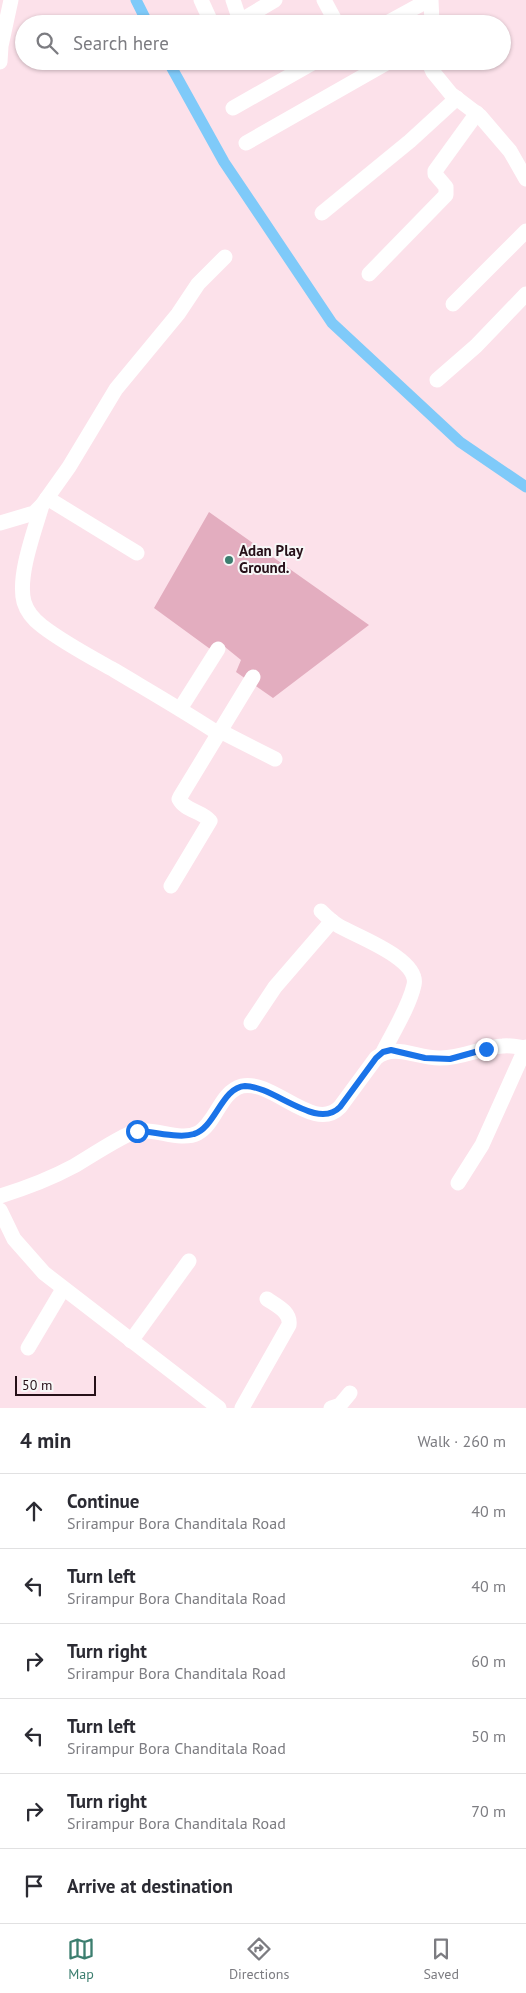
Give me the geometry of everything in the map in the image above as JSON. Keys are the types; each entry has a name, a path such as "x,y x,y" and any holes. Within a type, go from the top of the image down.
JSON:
{"street":[{"path":"0,60 1,46 11,0"},
{"path":"201,0 208,15"},
{"path":"233,0 236,15"},
{"path":"250,15 275,0"},
{"path":"324,0 332,15"},
{"path":"402,15 430,0 431,15"},
{"path":"233,108 300,70"},
{"path":"246,143 374,70"},
{"path":"432,70 451,94 477,113 510,151 526,179"},
{"path":"322,213 410,141 457,98"},
{"path":"370,274 446,195 446,187 435,174 435,171 477,113"},
{"path":"453,304 526,231"},
{"path":"0,522 34,513 45,501 69,466 116,389 178,314 198,284 225,257"},
{"path":"437,380 476,346 526,294"},
{"path":"45,501 137,553"},
{"path":"45,501 27,557 24,573 24,603 30,615 41,626 75,648 220,732 275,759"},
{"path":"180,709 218,649"},
{"path":"171,886 210,821 182,804 179,799 180,796 253,678"},
{"path":"0,1196 52,1178 137,1131 186,1136 200,1132 229,1095 242,1086 263,1089 318,1114 336,1112 376,1058 383,1052 410,997 414,978 399,959 326,916 251,1023"},
{"path":"383,1052 391,1050 425,1058 450,1059 503,1046 526,1048 482,1145 458,1183"},
{"path":"0,1210 14,1239 35,1266 131,1342 219,1408"},
{"path":"131,1342 189,1262"},
{"path":"28,1348 63,1289"},
{"path":"242,1408 289,1324 286,1312 268,1299"},
{"path":"331,1408 340,1406 350,1392"}],"shaded area":[{"name":"Adan Play Ground.","path":"209,512 369,625 273,698 236,672 241,660 225,647 217,654 154,608"}],"waterway":[{"path":"136,0 144,15"},
{"path":"173,70 224,162 332,323 460,442 526,487"}],"place":[{"name":"Adan Play Ground.","path":"229,560"}],"route":[{"path":"137,1131 186,1136 200,1132 229,1095 242,1086 263,1089 308,1111 318,1114 329,1114 336,1112 376,1058 383,1052 391,1050 425,1058 450,1059 486,1049"}]}
